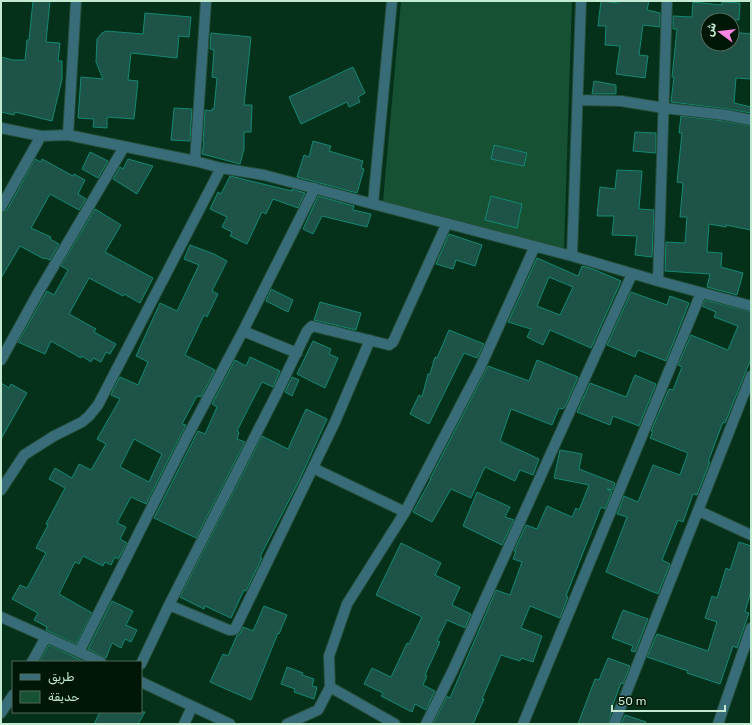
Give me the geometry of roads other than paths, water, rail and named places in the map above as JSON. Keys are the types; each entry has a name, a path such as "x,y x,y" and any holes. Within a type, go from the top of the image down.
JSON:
{"street":[{"path":"68,135 76,1"},
{"path":"195,161 206,1"},
{"path":"373,204 392,1"},
{"path":"572,256 580,1"},
{"path":"658,282 667,1"},
{"path":"578,100 621,101 664,108 726,115 751,120"},
{"path":"1,128 40,136 68,135 195,161 221,168 264,175 535,246 658,282 751,306"},
{"path":"1,207 40,136"},
{"path":"1,360 38,293 124,147"},
{"path":"1,490 24,455 54,436 82,422 90,416 98,405 221,168"},
{"path":"79,652 187,437 315,188"},
{"path":"142,662 169,605 297,353 307,330 312,326 389,345 393,342 447,223"},
{"path":"287,724 318,710 330,687 329,656 347,604 405,512 480,368 535,246"},
{"path":"426,724 632,274"},
{"path":"523,724 701,293"},
{"path":"242,331 297,353"},
{"path":"169,605 228,630 235,629 335,422 370,340"},
{"path":"614,724 751,376"},
{"path":"313,468 405,512"},
{"path":"699,511 751,535"},
{"path":"1,617 99,661"},
{"path":"718,724 751,628"},
{"path":"33,661 46,636"},
{"path":"142,682 230,724"},
{"path":"330,687 395,724"},
{"path":"1,713 12,696"},
{"path":"184,724 192,707"}]}
